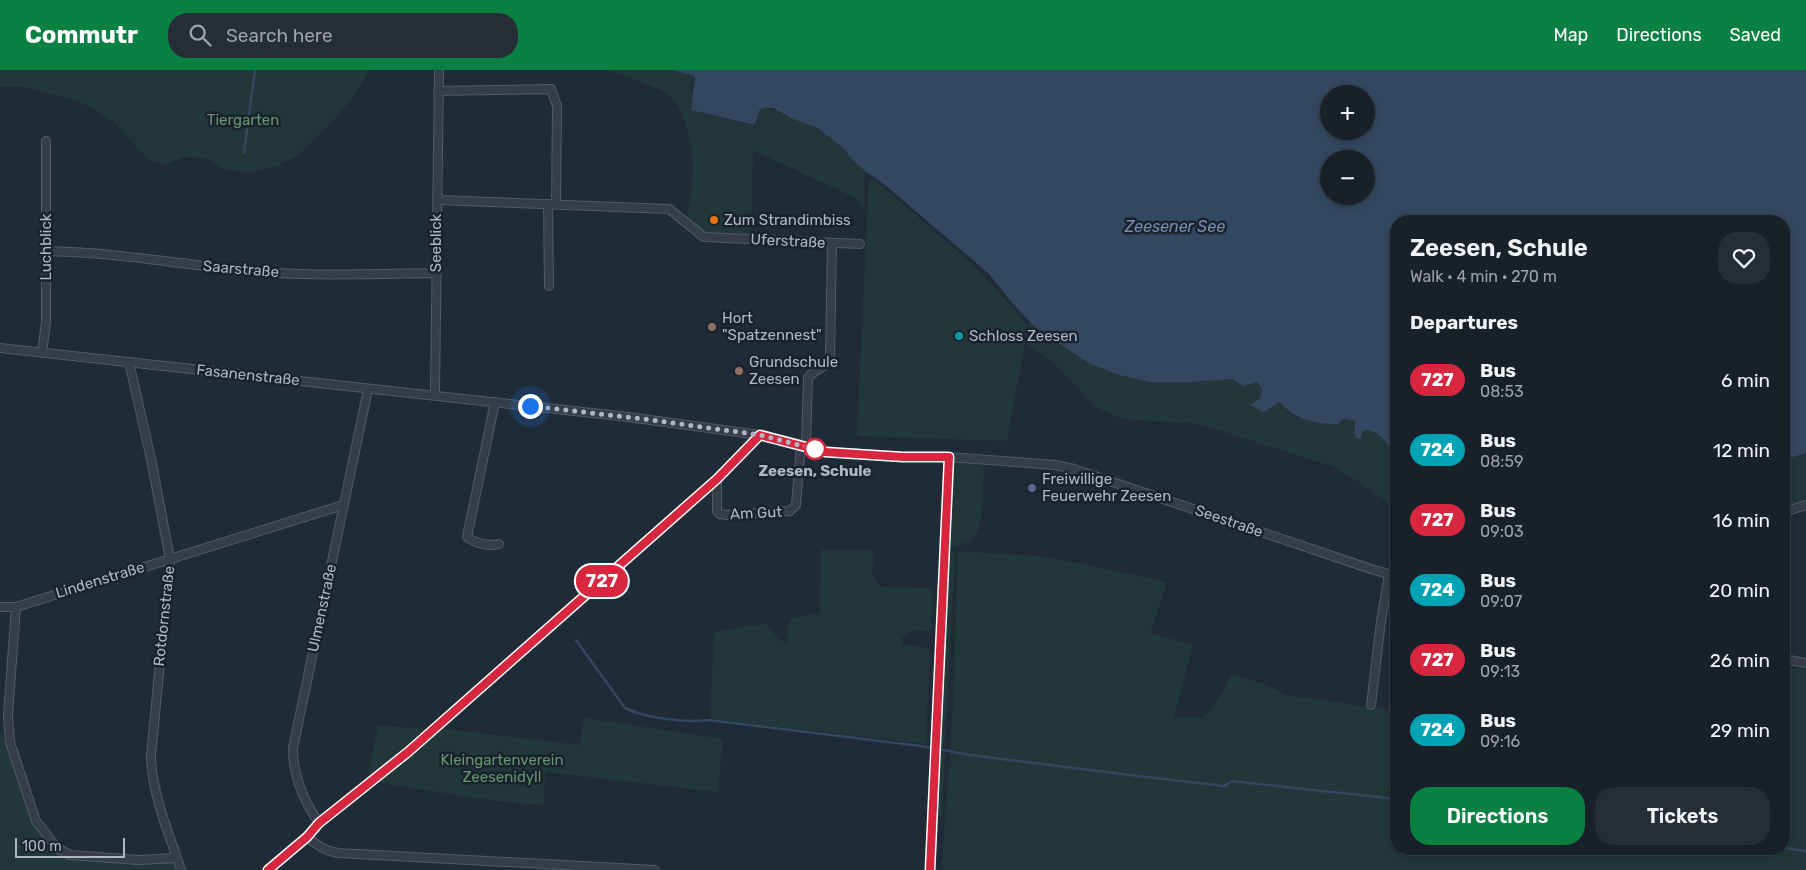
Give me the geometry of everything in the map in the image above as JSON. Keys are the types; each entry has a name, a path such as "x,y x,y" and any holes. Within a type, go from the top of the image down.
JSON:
{"street":[{"name":"Seeblick","path":"435,395 439,70"},
{"path":"438,92 551,89 558,106 549,286"},
{"name":"Luchblick","path":"42,353 46,322 46,141"},
{"name":"Uferstraße","path":"437,200 669,209 704,237 860,244"},
{"path":"803,446 808,378 828,363 830,358 832,243"},
{"name":"Saarstraße","path":"46,251 95,252 283,273 330,275 436,273"},
{"name":"Fasanenstraße","path":"0,348 637,418 760,435 803,446"},
{"name":"Rotdornstraße","path":"129,362 151,459 170,559 151,772 181,870"},
{"name":"Ulmenstraße","path":"319,823 298,784 293,762 293,748 368,389"},
{"path":"496,402 467,537 472,541 494,546 499,544"},
{"path":"268,870 307,837 319,823 408,752 717,479 760,435"},
{"name":"Seestraße","path":"803,446 825,452 903,457 949,457 1055,465 1074,469 1390,573"},
{"name":"Am Gut","path":"717,479 717,511 720,514 790,511 796,505 803,446"},
{"path":"930,870 949,457"},
{"path":"1790,510 1806,505"},
{"name":"Lindenstraße","path":"0,606 16,607 343,506"},
{"name":"Seestraße","path":"1371,705 1380,621 1390,585"},
{"path":"16,607 8,715 10,742 36,821 57,848 70,855 140,860 177,858"},
{"path":"1790,660 1806,663"},
{"path":"307,837 320,848 338,853 655,870"}],"green space":[{"name":"Tiergarten","path":"0,70 369,70 358,91 333,121 297,156 277,166 252,172 227,170 206,158 183,157 168,164 150,161 112,120 77,100 22,87 0,87"},
{"path":"607,70 671,70 695,76 690,86 693,93 692,110 754,125 754,131 759,111 762,108 775,110 816,127 832,139 865,171 864,207 853,197 753,150 751,239 704,237 686,222 691,193 692,154 686,127 676,102 669,95 653,87"},
{"path":"869,179 875,180 971,263 1028,325 1007,441 857,436"},
{"path":"1029,321 1036,328 1090,364 1119,375 1149,382 1192,382 1233,379 1257,382 1262,389 1260,398 1280,402 1286,410 1296,417 1329,425 1342,419 1355,421 1356,438 1364,430 1374,430 1390,445 1390,504 1356,480 1331,466 1200,424 1122,419 1095,407 1059,368 1026,343"},
{"path":"1806,453 1806,501 1790,507 1790,458"},
{"path":"954,463 984,464 983,492 977,534 968,542 950,546"},
{"path":"821,550 874,550 872,576 882,587 933,588 931,631 912,630 902,638 903,645 930,648 926,744 710,719 714,632 767,623 779,640 788,643 787,631 791,618 820,613"},
{"path":"958,551 1048,557 1167,582 1150,633 1193,645 1174,717 1203,717 1218,700 1232,674 1267,685 1287,695 1390,710 1390,770 1387,799 1390,800 1390,855 1790,855 1790,668 1806,669 1806,870 942,870 955,654"},
{"path":"955,552 945,746 939,745 948,558 951,553"},
{"name":"Kleingartenverein Zeesenidyll","path":"584,718 723,739 718,792 546,772 543,805 496,801 376,782 437,728 580,745"},
{"path":"378,725 424,729 372,775 368,773"},
{"path":"0,730 17,762 36,821 49,839 70,855 177,858 181,870 0,870"},
{"path":"939,752 945,753 942,816 937,816"}],"water":[{"name":"Zeesener See","path":"671,70 1806,70 1806,453 1790,458 1790,215 1390,215 1390,447 1375,432 1364,430 1360,439 1355,438 1355,421 1343,419 1338,424 1306,420 1291,413 1280,402 1263,412 1250,405 1260,398 1262,389 1257,382 1243,386 1233,379 1192,382 1149,382 1119,375 1090,364 1036,328 1013,304 988,273 885,185 852,160 844,149 818,128 793,119 773,108 762,108 759,111 755,125 691,110 695,76"}],"waterway":[{"path":"244,153 255,70"},
{"path":"576,640 625,708 654,717 688,721 708,720 1224,786 1232,781 1390,798"},
{"path":"1790,849 1806,851"}],"bus line":[{"name":"727","path":"268,870 307,837 319,823 408,752 717,479 760,435 825,452 903,457 949,457 930,870"}],"place":[{"name":"Zum Strandimbiss","path":"714,220"},
{"name":"Hort \"Spatzennest\"","path":"712,327"},
{"name":"Schloss Zeesen","path":"959,336"},
{"name":"Grundschule Zeesen","path":"739,371"},
{"name":"Zeesen, Schule","path":"815,449"},
{"name":"Freiwillige Feuerwehr Zeesen","path":"1032,488"}],"route":[{"path":"530,406 693,425 760,435 818,450 815,449"}]}
